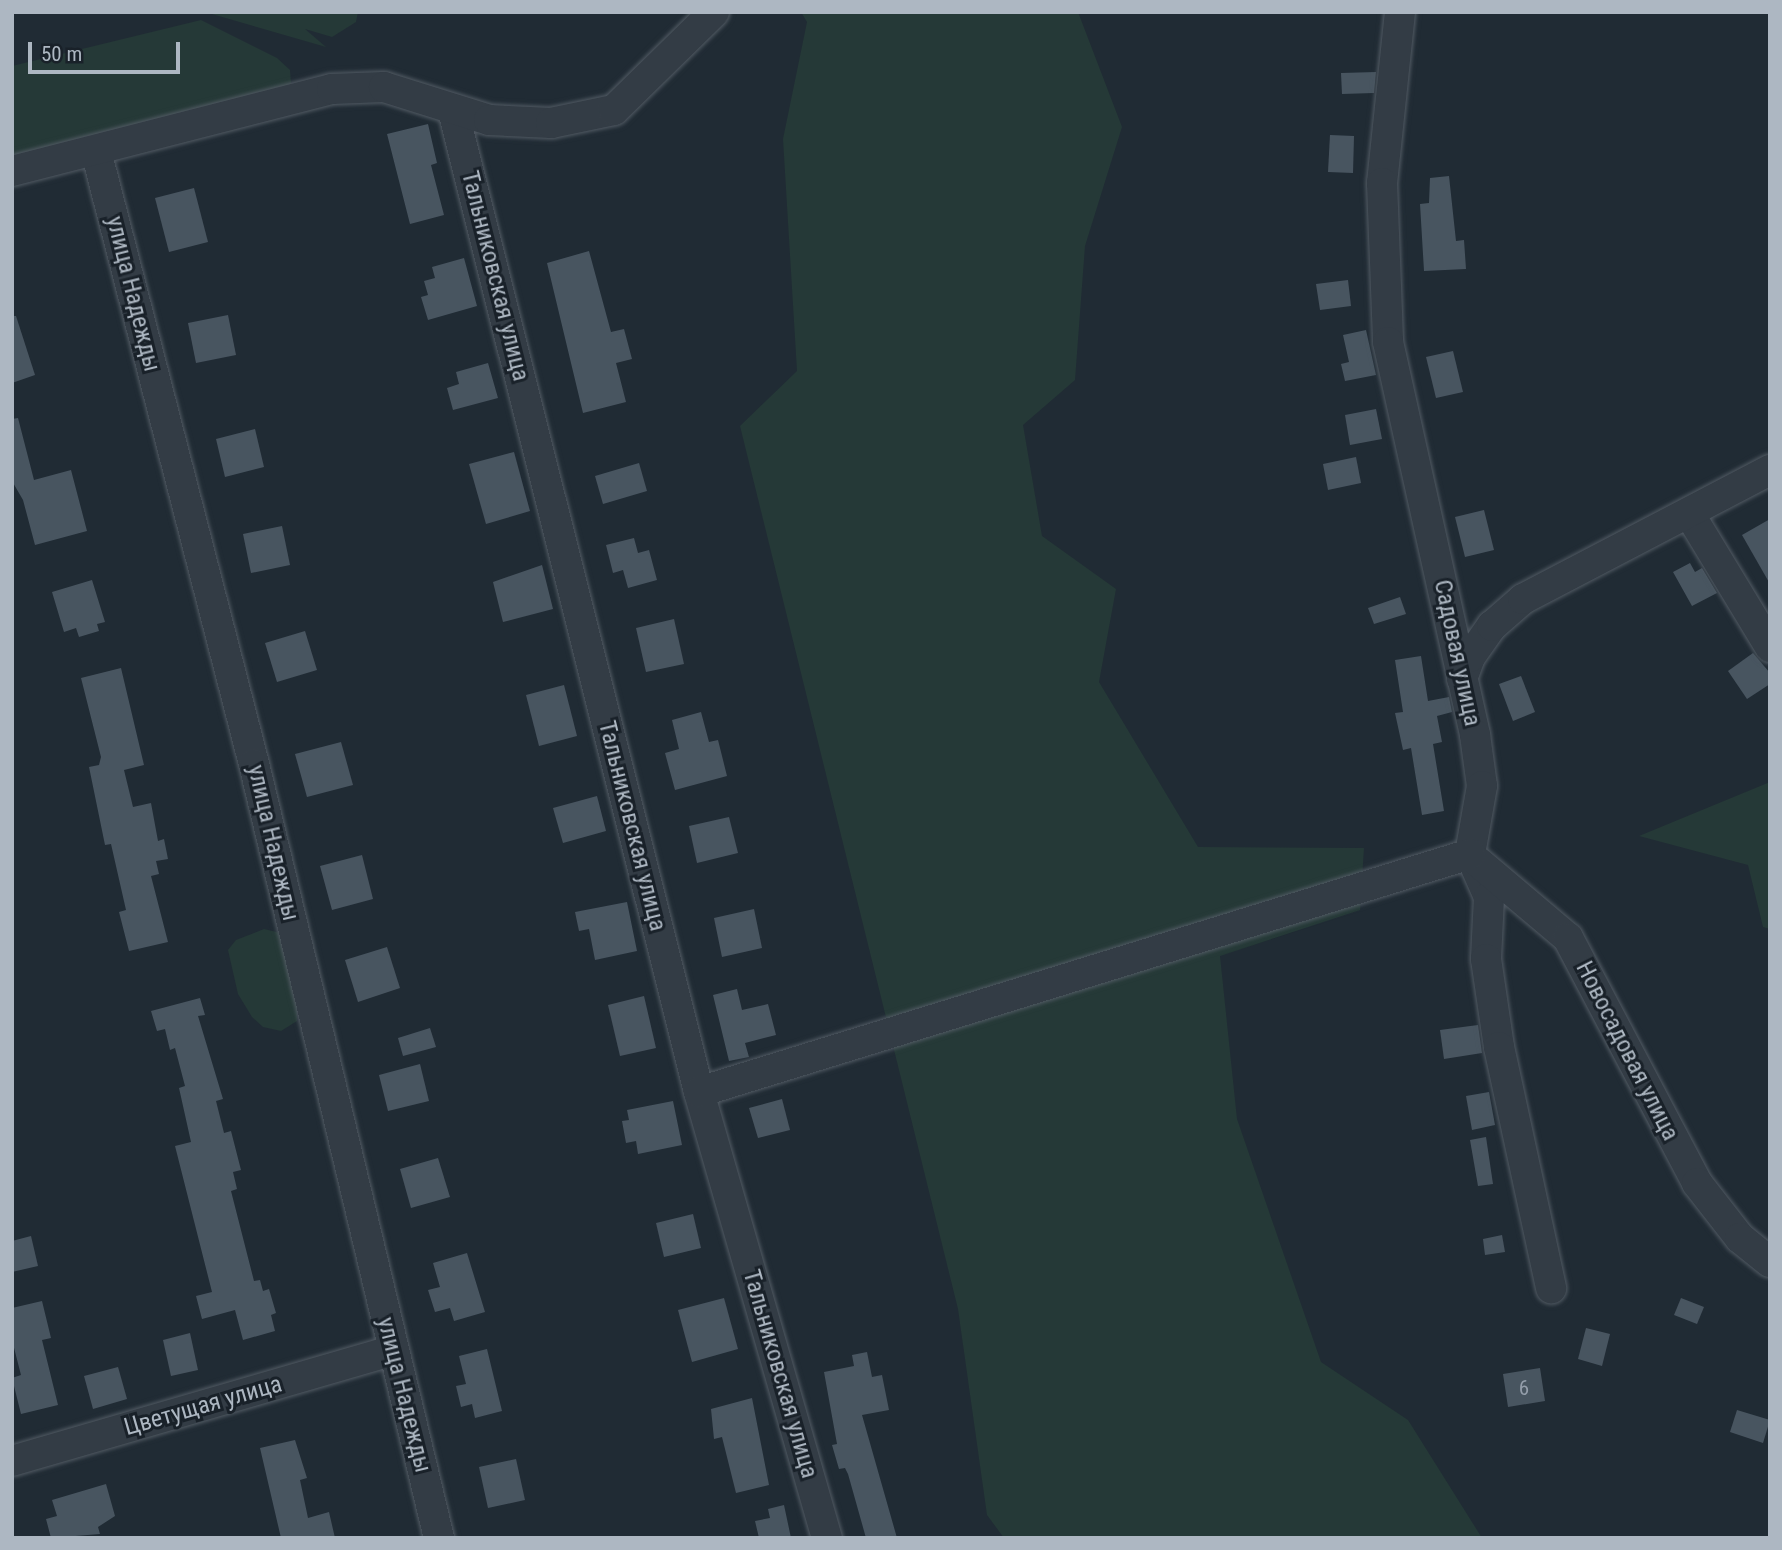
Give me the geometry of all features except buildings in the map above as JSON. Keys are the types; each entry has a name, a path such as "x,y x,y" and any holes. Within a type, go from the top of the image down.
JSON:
{"street":[{"path":"12,171 332,89 384,87 489,120 551,123 614,110 714,12"},
{"name":"Садовая улица","path":"1400,12 1382,183 1388,342 1462,679 1482,786 1470,855"},
{"name":"Тальниковская улица","path":"453,110 699,1092 827,1538"},
{"name":"улица Надежды","path":"96,151 257,777 439,1538"},
{"path":"1462,679 1470,657 1492,626 1523,599 1770,470"},
{"path":"1689,513 1770,647"},
{"path":"699,1092 1470,855 1489,897 1486,960 1499,1047 1551,1288"},
{"name":"Новосадовая улица","path":"1470,855 1569,938 1697,1183 1740,1238 1770,1262"},
{"name":"Цветущая улица","path":"12,1461 393,1350"}],"green space":[{"path":"205,12 358,12 356,22 332,37 305,29 326,47"},
{"path":"801,12 1078,12 1122,127 1085,246 1075,380 1023,425 1042,536 1116,589 1099,682 1198,847 1364,848 1360,910 1220,956 1237,1119 1321,1362 1408,1420 1482,1538 1004,1538 987,1515 958,1309 740,426 797,371 783,139 807,22"},
{"path":"201,20 277,58 290,70 291,83 282,93 12,159 12,66"},
{"path":"1770,782 1770,929 1763,927 1748,865 1639,836"},
{"path":"264,929 281,933 297,1004 297,1021 281,1031 263,1027 252,1017 238,994 228,950 236,940"}]}
